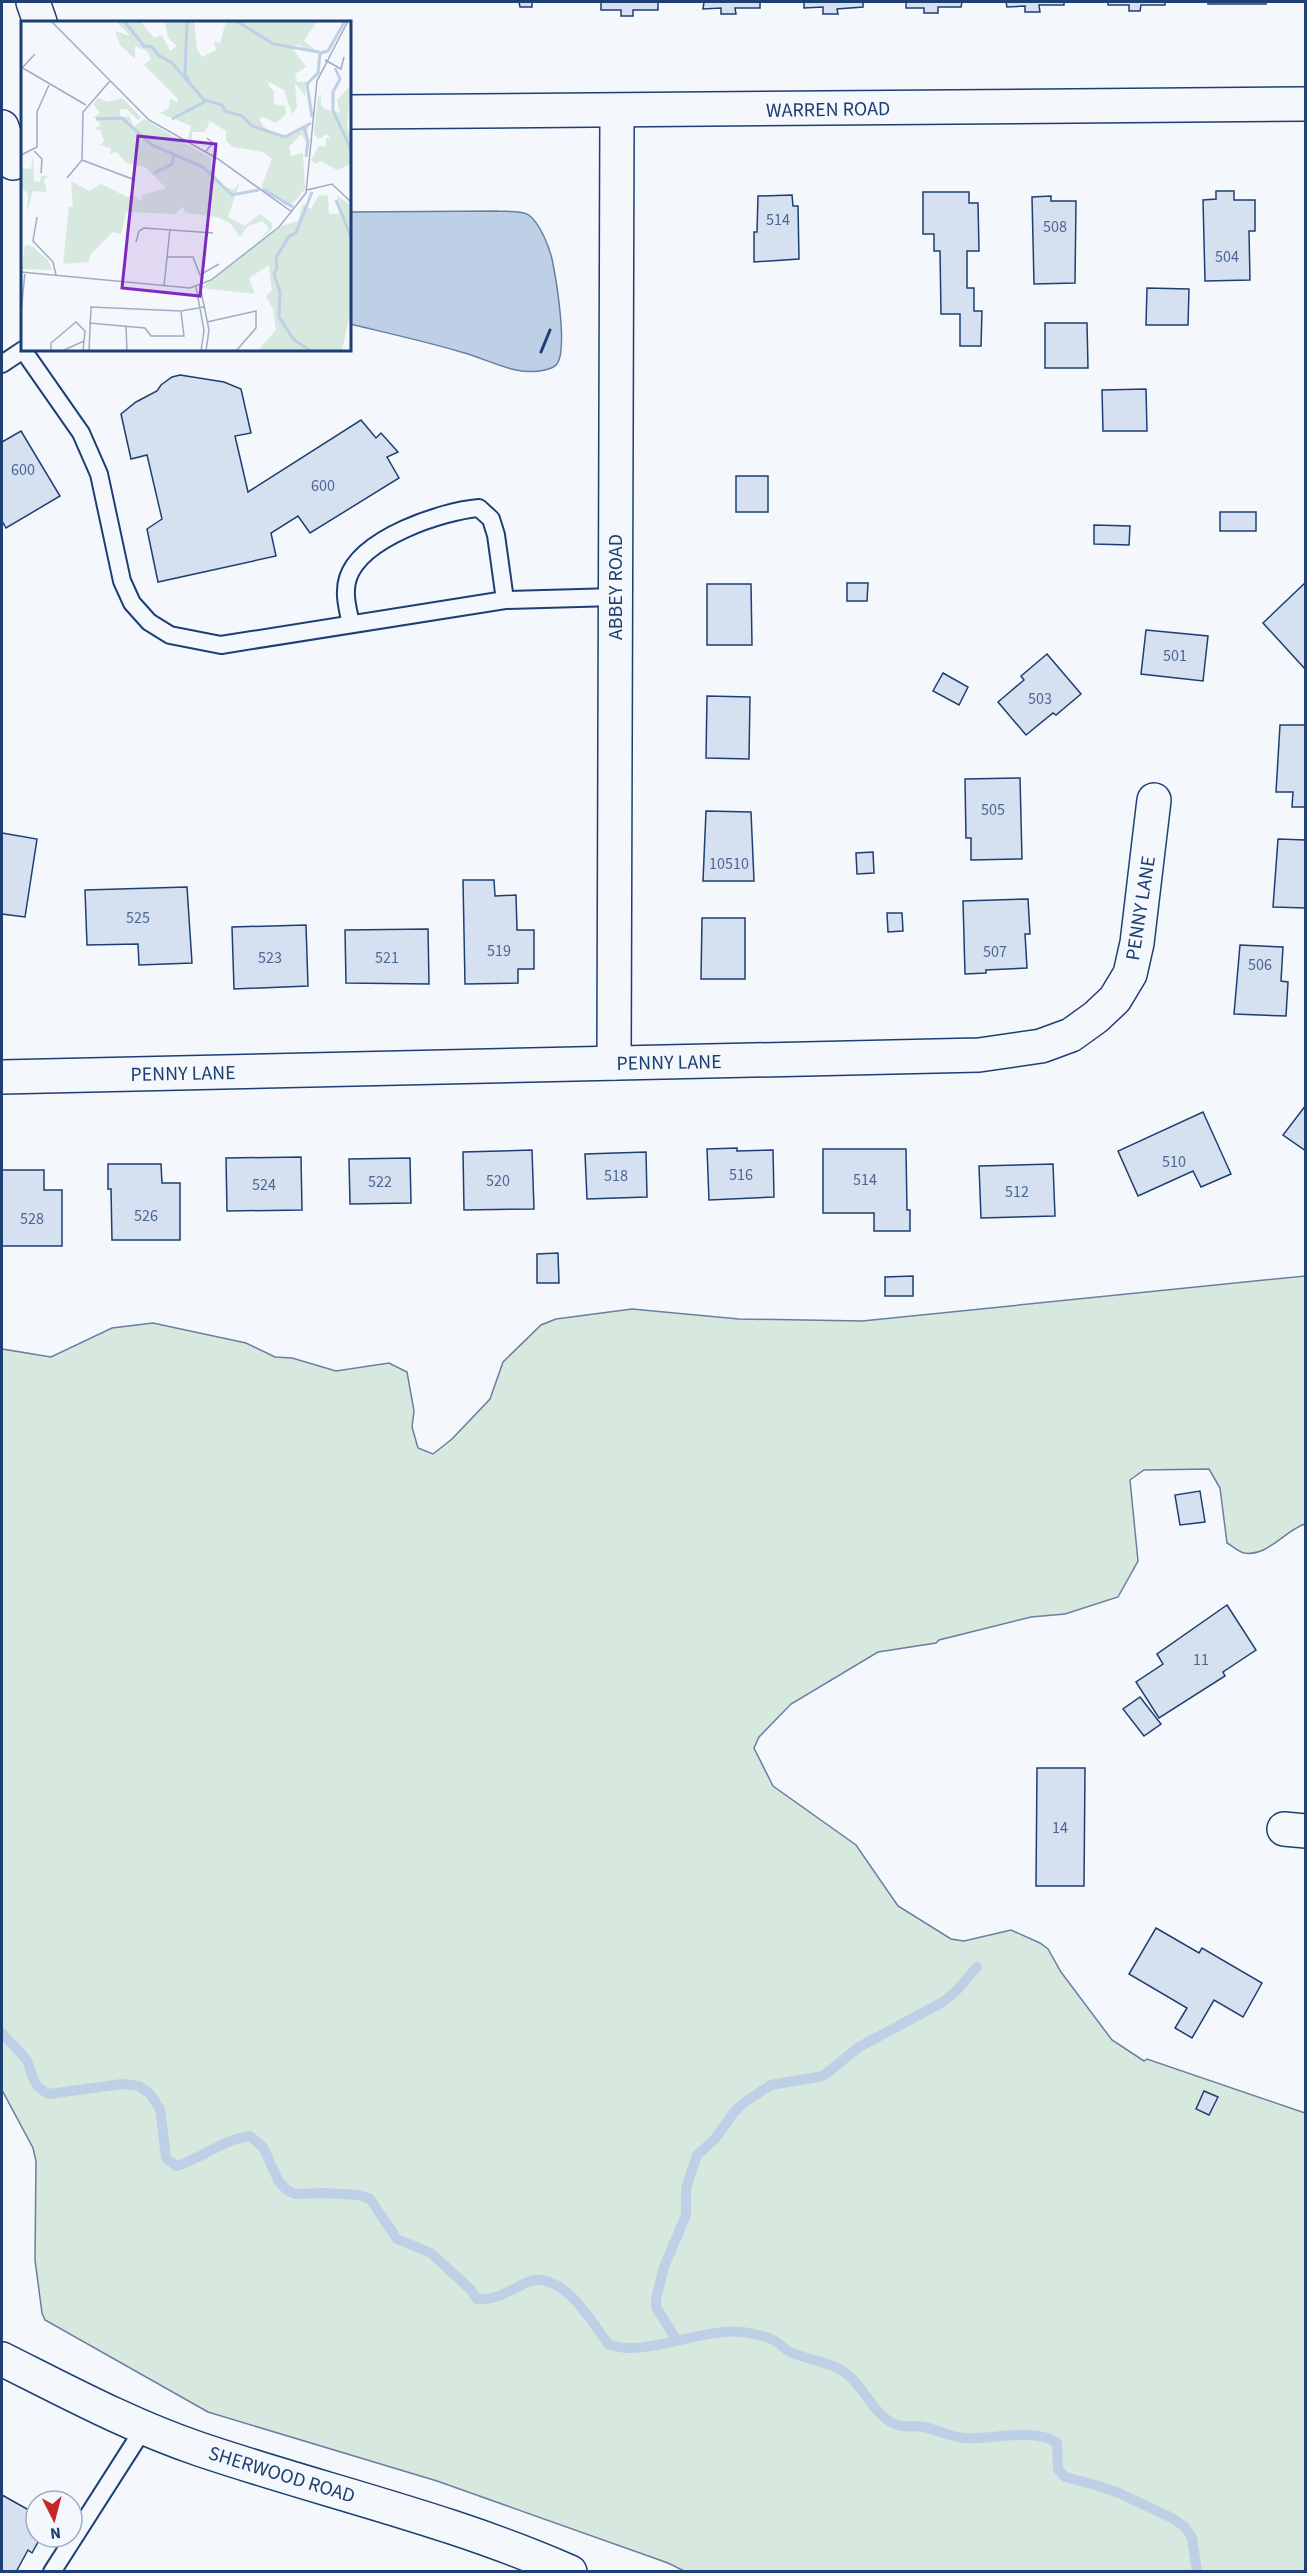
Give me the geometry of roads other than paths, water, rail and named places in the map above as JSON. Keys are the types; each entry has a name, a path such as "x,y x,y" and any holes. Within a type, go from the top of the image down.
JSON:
{"street":[{"path":"33,2 40,21"},
{"name":"WARREN ROAD","path":"351,112 617,112 1305,104"},
{"name":"ABBEY ROAD","path":"614,1063 617,112"},
{"path":"2,127 12,164"},
{"name":"PENNY LANE","path":"2,1077 979,1055 1041,1046 1071,1035 1095,1017 1115,999 1130,974 1142,914 1154,800"},
{"name":"SHERWOOD ROAD","path":"2,2359 144,2428 197,2449 411,2513 570,2571"}],"lane":[{"path":"2,364 22,351"},
{"path":"24,351 81,433 99,474 122,581 132,603 149,622 170,635 221,645 505,600 615,597"},
{"path":"351,624 346,600 348,578 360,560 382,541 427,519 458,510 479,508 491,519 505,600"},
{"path":"52,2571 144,2428"}],"water":[{"path":"497,211 529,215 540,229 552,259 561,329 560,356 557,364 545,370 523,371 447,348 351,324 351,212"}],"waterway":[{"path":"677,2341 656,2307 656,2299 664,2267 686,2215 686,2188 697,2155 714,2140 734,2112 746,2101 771,2085 823,2076 859,2047 943,2002 977,1967"},
{"path":"2,2033 26,2059 36,2085 49,2094 122,2084 139,2086 150,2094 160,2109 166,2158 176,2166 231,2141 250,2136 263,2147 279,2182 287,2190 295,2194 359,2195 370,2199 397,2239 431,2253 470,2289 477,2299 492,2298 529,2282 542,2280 563,2289 572,2297 608,2344 622,2348 638,2348 709,2334 726,2332 754,2334 773,2340 792,2353 844,2372 856,2383 883,2417 897,2425 924,2427 964,2438 1012,2435 1048,2438 1057,2443 1058,2469 1065,2477 1119,2493 1172,2518 1185,2527 1192,2538 1197,2572"}]}
